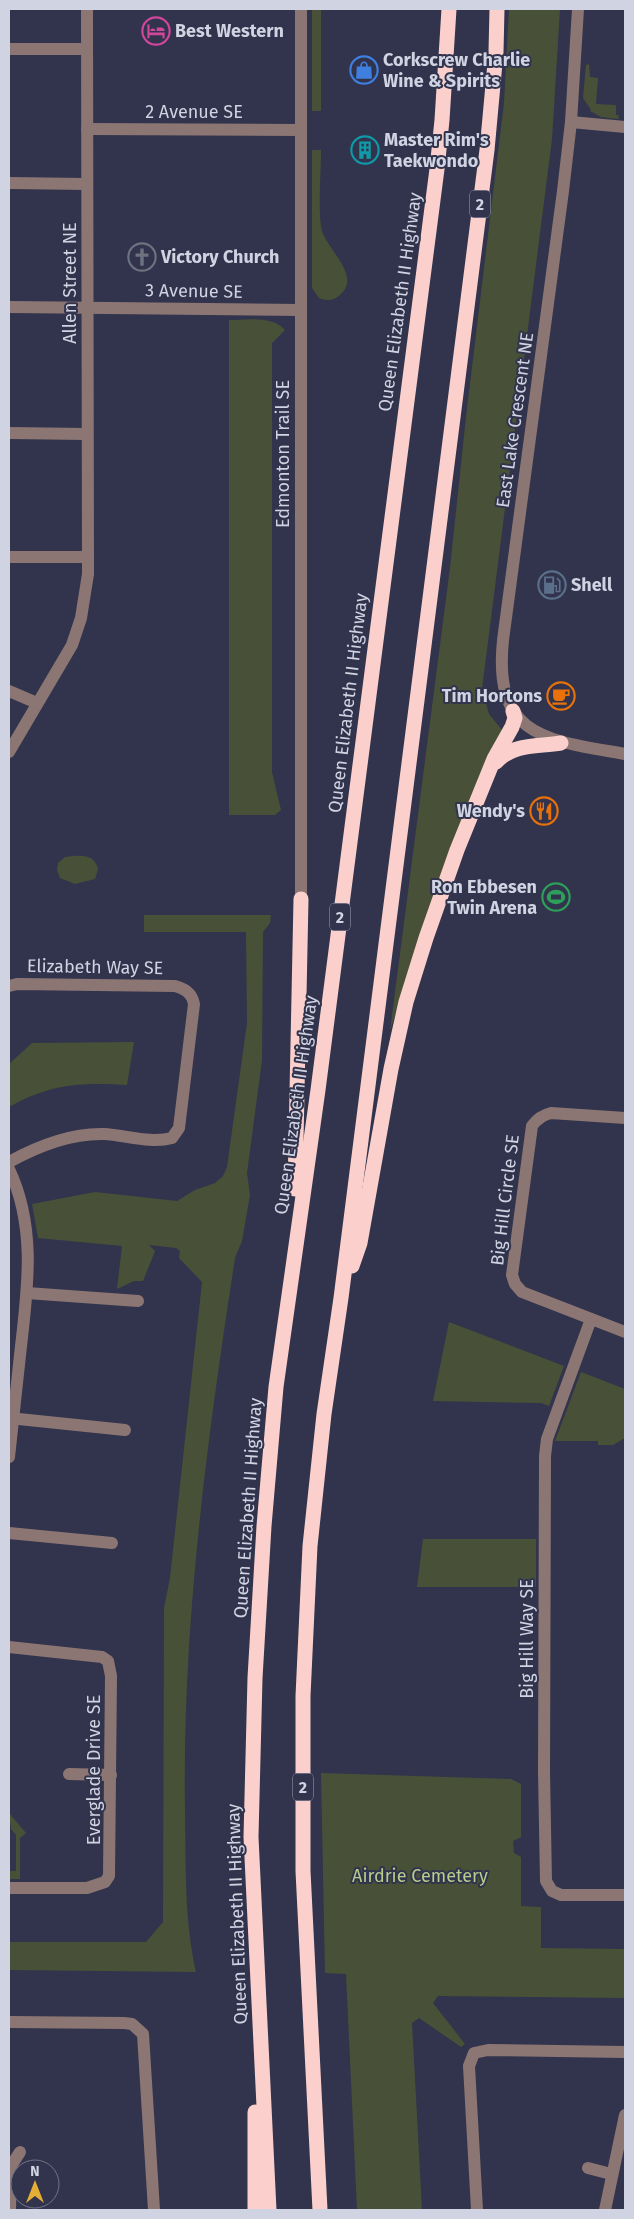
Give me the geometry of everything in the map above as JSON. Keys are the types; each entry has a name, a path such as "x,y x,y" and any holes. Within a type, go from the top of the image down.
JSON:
{"highway":[{"name":"Queen Elizabeth II Highway","path":"269,2210 251,1838 255,1678 264,1526 276,1388 293,1255 318,1090 437,169 443,111 449,9"},
{"name":"2","path":"320,2210 303,1872 303,1696 310,1546 324,1414 341,1298 486,160 496,52 497,9"},
{"path":"341,1298 360,1243 391,1069 406,1002 437,905 484,783 512,727 515,718 513,711"},
{"path":"484,783 495,764 508,752 523,746 562,743"},
{"path":"293,1255 301,899"},
{"path":"255,2210 253,2153 259,2018"}],"street":[{"name":"Allen Street NE","path":"9,752 72,645 86,594 88,557 86,9"},
{"name":"Edmonton Trail SE","path":"300,9 301,899"},
{"name":"East Lake Crescent NE","path":"578,9 571,122 503,640 501,677 503,688 513,711 535,731 562,743 625,754"},
{"path":"9,49 87,49"},
{"path":"571,122 625,127"},
{"name":"2 Avenue SE","path":"87,129 301,130"},
{"path":"9,184 87,184"},
{"name":"3 Avenue SE","path":"9,307 300,310"},
{"path":"9,433 87,434"},
{"path":"9,557 88,557"},
{"path":"9,691 37,703"},
{"name":"Elizabeth Way SE","path":"9,986 17,984 176,986 189,993 193,998 194,1004 179,1128 172,1138 160,1140 102,1134 82,1136 43,1145 9,1162"},
{"name":"Big Hill Circle SE","path":"625,1118 551,1113 540,1117 532,1126 513,1280 517,1289 522,1292 625,1332"},
{"path":"9,1169 16,1184 26,1220 28,1254 27,1293 11,1418 9,1457"},
{"path":"27,1293 138,1302"},
{"name":"Big Hill Way SE","path":"591,1319 553,1424 545,1456 544,1771 546,1882 552,1891 561,1895 625,1895"},
{"path":"11,1418 125,1430"},
{"path":"9,1533 112,1543"},
{"name":"Everglade Drive SE","path":"9,1647 92,1655 108,1661 111,1676 111,1866 109,1876 105,1882 87,1888 9,1888"},
{"path":"69,1774 111,1775"},
{"path":"9,2022 124,2023 132,2024 143,2034 154,2210"},
{"path":"477,2210 469,2066 474,2053 488,2050 625,2052"},
{"path":"605,2210 625,2115"},
{"path":"10,2210 12,2166 20,2152"},
{"path":"588,2168 612,2174"}],"green space":[{"path":"312,9 321,9 321,111 312,111"},
{"path":"509,9 560,9 552,139 482,689 489,714 502,730 454,841 390,1031 450,568 466,417 504,103"},
{"path":"589,64 590,77 598,78 596,104 616,105 616,115 619,115 618,119 601,117 590,111 583,98 586,65"},
{"path":"312,150 321,150 321,227 328,244 345,270 347,279 346,287 340,295 330,300 319,298 312,288"},
{"path":"229,320 266,320 280,325 285,330 272,343 272,772 281,810 275,815 229,815"},
{"path":"85,856 94,861 98,869 95,879 75,884 60,878 57,870 58,863 65,857"},
{"path":"144,915 271,915 270,923 263,932 262,1060 247,1173 250,1195 242,1241 235,1258 215,1395 198,1533 192,1602 185,1741 185,1811 189,1932 196,1972 9,1970 9,1942 146,1942 163,1922 164,1608 170,1578 202,1282 179,1258 180,1251 176,1248 149,1245 155,1251 143,1281 134,1281 117,1289 122,1246 38,1238 32,1204 95,1192 177,1201 195,1190 215,1183 223,1176 227,1167 247,1023 246,932 144,932"},
{"path":"134,1042 127,1085 95,1084 66,1086 38,1093 9,1107 9,1064 32,1043"},
{"path":"449,1322 564,1366 549,1406 541,1403 433,1401"},
{"path":"581,1372 625,1389 625,1438 613,1445 598,1445 598,1441 555,1441"},
{"path":"423,1539 536,1539 536,1587 417,1587"},
{"name":"Airdrie Cemetery","path":"321,1773 511,1779 521,1784 521,1837 513,1841 514,1853 521,1857 521,1906 541,1907 541,1948 625,1949 625,1998 438,1996 433,2003 465,2044 461,2047 419,2018 412,2023 422,2210 357,2210 346,1974 325,1973"},
{"path":"9,1813 26,1833 20,1838 20,1879 9,1879 9,1871 16,1871 16,1835 11,1829"}],"place":[{"name":"Best Western","path":"156,31"},
{"name":"Corkscrew Charlie Wine & Spirits","path":"364,70"},
{"name":"Master Rim's Taekwondo","path":"365,150"},
{"name":"Victory Church","path":"142,257"},
{"name":"Shell","path":"552,585"},
{"name":"Tim Hortons","path":"561,696"},
{"name":"Wendy's","path":"544,811"},
{"name":"Ron Ebbesen Twin Arena","path":"556,897"}]}
